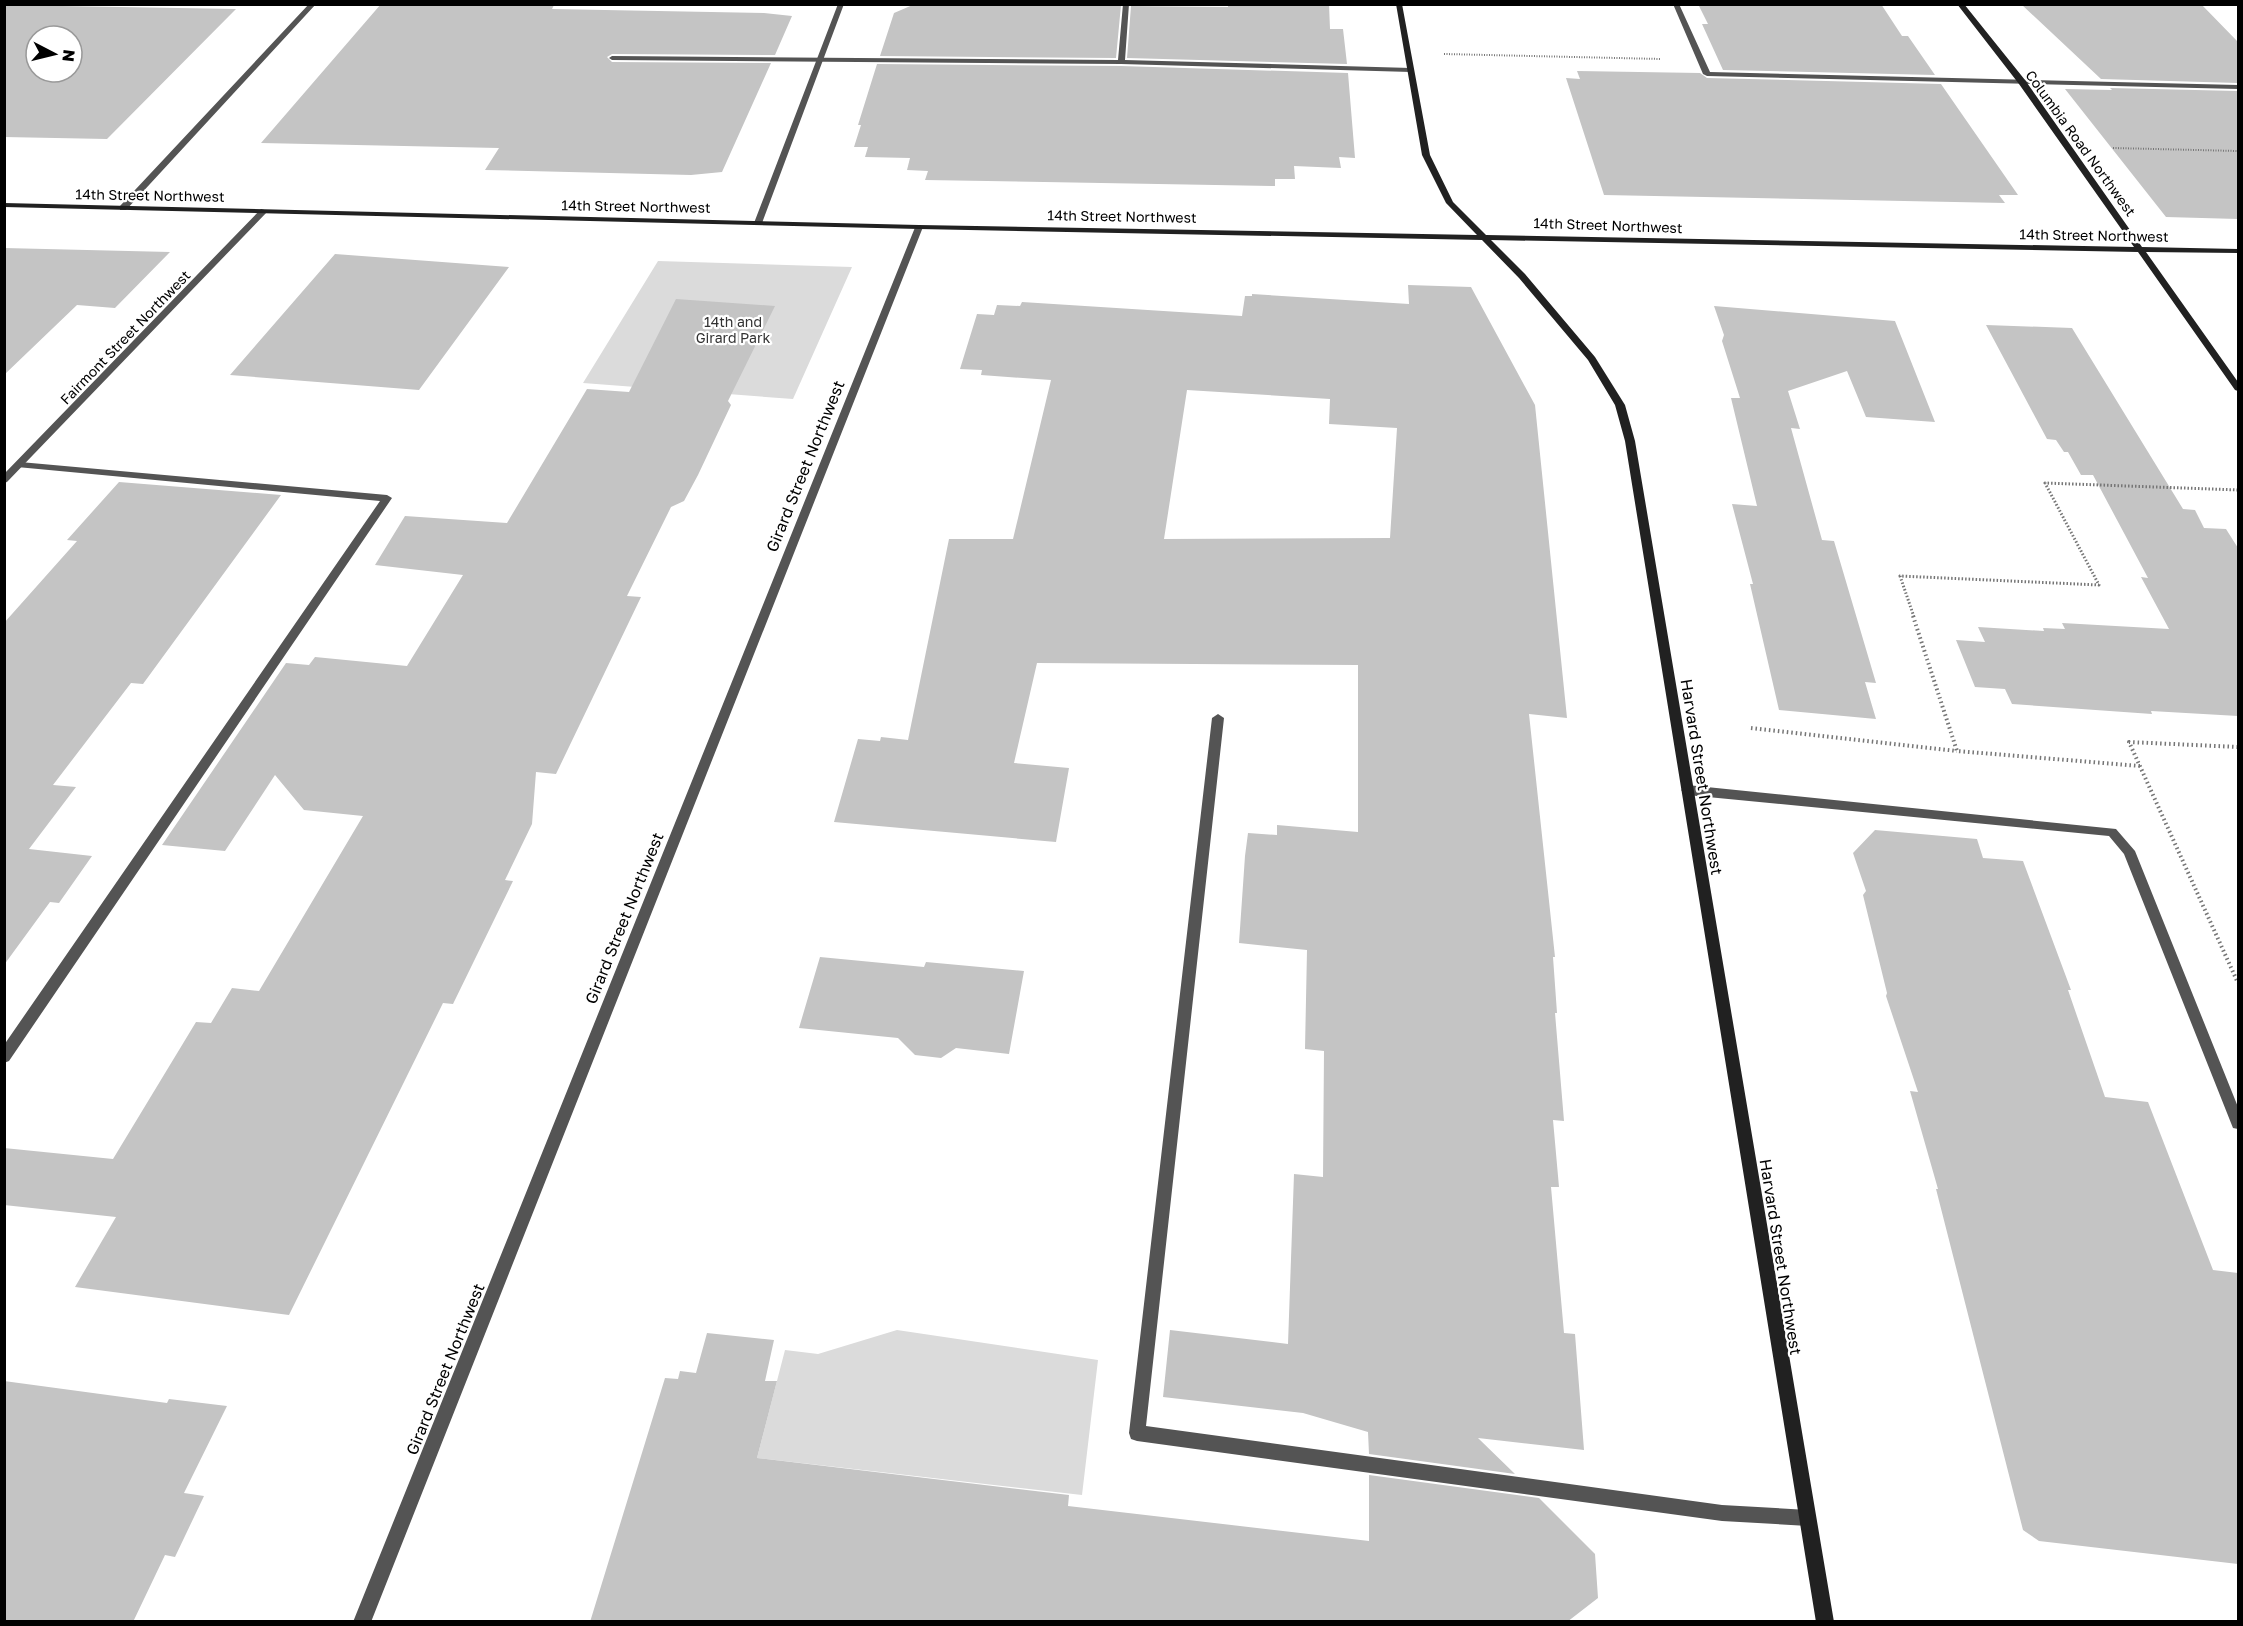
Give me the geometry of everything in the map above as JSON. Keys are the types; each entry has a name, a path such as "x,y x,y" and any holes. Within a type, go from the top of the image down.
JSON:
{"main road":[{"name":"Harvard Street Northwest","path":"1399,4 1426,155 1450,203 1522,276 1592,359 1620,405 1630,441 1825,1622"},
{"name":"Columbia Road Northwest","path":"1960,4 2022,82 2238,388"},
{"name":"14th Street Northwest","path":"4,205 919,227 2238,251"}],"street":[{"path":"123,208 313,4"},
{"path":"758,223 841,4"},
{"path":"1121,62 1126,4"},
{"path":"1676,4 1707,74 2238,87"},
{"path":"612,58 1121,62 1410,70"},
{"name":"Fairmont Street Northwest","path":"4,480 264,211"},
{"name":"Girard Street Northwest","path":"362,1622 919,227"},
{"path":"4,1057 387,498 20,465"},
{"path":"1218,718 1137,1433 1722,1513 1808,1518"},
{"path":"1687,790 2112,832 2129,850 2238,1123"}],"path":[{"path":"1407,52 1701,60"},
{"path":"2104,147 2238,151"},
{"path":"1957,751 1900,576 2099,585 2045,483 2238,490"},
{"path":"1751,728 1957,751 2140,766"},
{"path":"2238,747 2129,742 2238,983"}],"green space":[{"name":"14th and Girard Park","path":"658,261 852,267 793,399 583,383"},
{"path":"897,1330 1098,1360 1082,1495 757,1458 785,1350 818,1354"}],"building":[{"path":"381,4 554,5 552,9 764,13 792,16 775,55 612,54 607,57 612,62 771,63 722,172 691,175 485,170 499,148 261,143"},
{"path":"915,4 1121,5 1116,58 880,56 894,13"},
{"path":"1228,4 1329,4 1330,29 1343,29 1347,64 1127,58 1131,6 1228,7"},
{"path":"1698,4 1881,4 1902,36 1908,36 1935,75 1723,70 1702,24 1708,24"},
{"path":"2021,4 2201,4 2238,42 2238,83 2101,79"},
{"path":"4,5 236,9 107,139 4,137"},
{"path":"877,64 1121,66 1348,73 1355,158 1339,157 1341,168 1294,166 1295,179 1275,179 1275,186 925,180 928,171 907,170 910,158 865,157 868,147 854,147 861,125 858,125"},
{"path":"1577,71 1700,73 1707,78 1941,84 2018,195 1999,195 2005,203 1604,195 1566,78 1580,79"},
{"path":"2110,88 2238,91 2238,219 2166,217 2065,89 2112,90"},
{"path":"4,248 170,252 115,308 77,305 4,375"},
{"path":"335,254 509,267 419,390 230,375"},
{"path":"1408,285 1471,287 1535,405 1567,718 1529,714 1555,957 1553,957 1557,1013 1555,1013 1564,1121 1553,1120 1559,1187 1551,1187 1564,1333 1575,1334 1584,1450 1478,1438 1515,1474 1369,1454 1368,1432 1303,1413 1163,1397 1170,1330 1288,1344 1294,1174 1323,1177 1324,1051 1305,1049 1307,950 1239,943 1245,856 1248,833 1277,835 1277,825 1358,832 1358,665 1037,663 1014,763 1069,768 1056,842 834,822 858,739 880,741 881,737 908,740 949,539 1013,539 1051,380 981,375 982,370 960,369 977,314 994,315 997,305 1020,306 1022,302 1242,316 1245,296 1252,296 1252,294 1409,304","holes":["1187,390 1330,399 1329,424 1397,428 1390,538 1164,539"]},
{"path":"676,299 775,306 728,401 731,405 698,475 684,501 671,507 627,596 641,597 556,774 536,772 532,824 505,880 513,881 453,1004 443,1003 289,1315 75,1287 116,1217 4,1205 4,1148 113,1159 196,1022 211,1023 232,988 259,991 363,816 304,810 275,775 225,851 162,845 286,663 309,665 315,657 407,666 463,575 375,565 405,516 507,523 587,389 629,392"},
{"path":"1714,306 1895,321 1935,422 1866,417 1847,371 1788,391 1800,429 1791,428 1822,540 1834,541 1876,683 1865,682 1876,719 1779,710 1750,584 1753,584 1732,504 1757,506 1731,398 1740,398 1722,341 1724,335"},
{"path":"1986,325 2072,328 2183,509 2195,510 2204,528 2226,529 2238,548 2238,716 2151,711 2152,714 2012,704 2005,689 1975,687 1956,640 1985,642 1978,627 2044,631 2043,628 2065,629 2062,623 2169,629 2141,577 2148,578 2093,475 2081,475 2068,452 2064,452 2056,440 2047,439"},
{"path":"119,482 281,495 143,684 131,683 53,785 76,787 29,849 92,856 59,903 50,902 4,965 4,623 77,541 67,540"},
{"path":"1875,830 1977,839 1983,858 2023,861 2071,990 2068,990 2105,1097 2148,1102 2213,1270 2238,1273 2238,1564 2039,1541 2023,1530 1936,1189 1938,1189 1910,1091 1918,1092 1886,996 1863,895 1866,891 1853,853"},
{"path":"820,957 924,967 926,962 1024,971 1009,1054 956,1048 941,1058 915,1055 898,1038 799,1028"},
{"path":"707,1333 774,1340 765,1381 777,1381 757,1458 1069,1495 1068,1506 1369,1541 1369,1475 1539,1498 1595,1554 1598,1598 1567,1622 590,1622 665,1378 678,1379 680,1371 696,1373"},
{"path":"4,1381 167,1403 169,1399 227,1406 184,1493 204,1496 175,1557 165,1555 133,1622 4,1622"}]}
